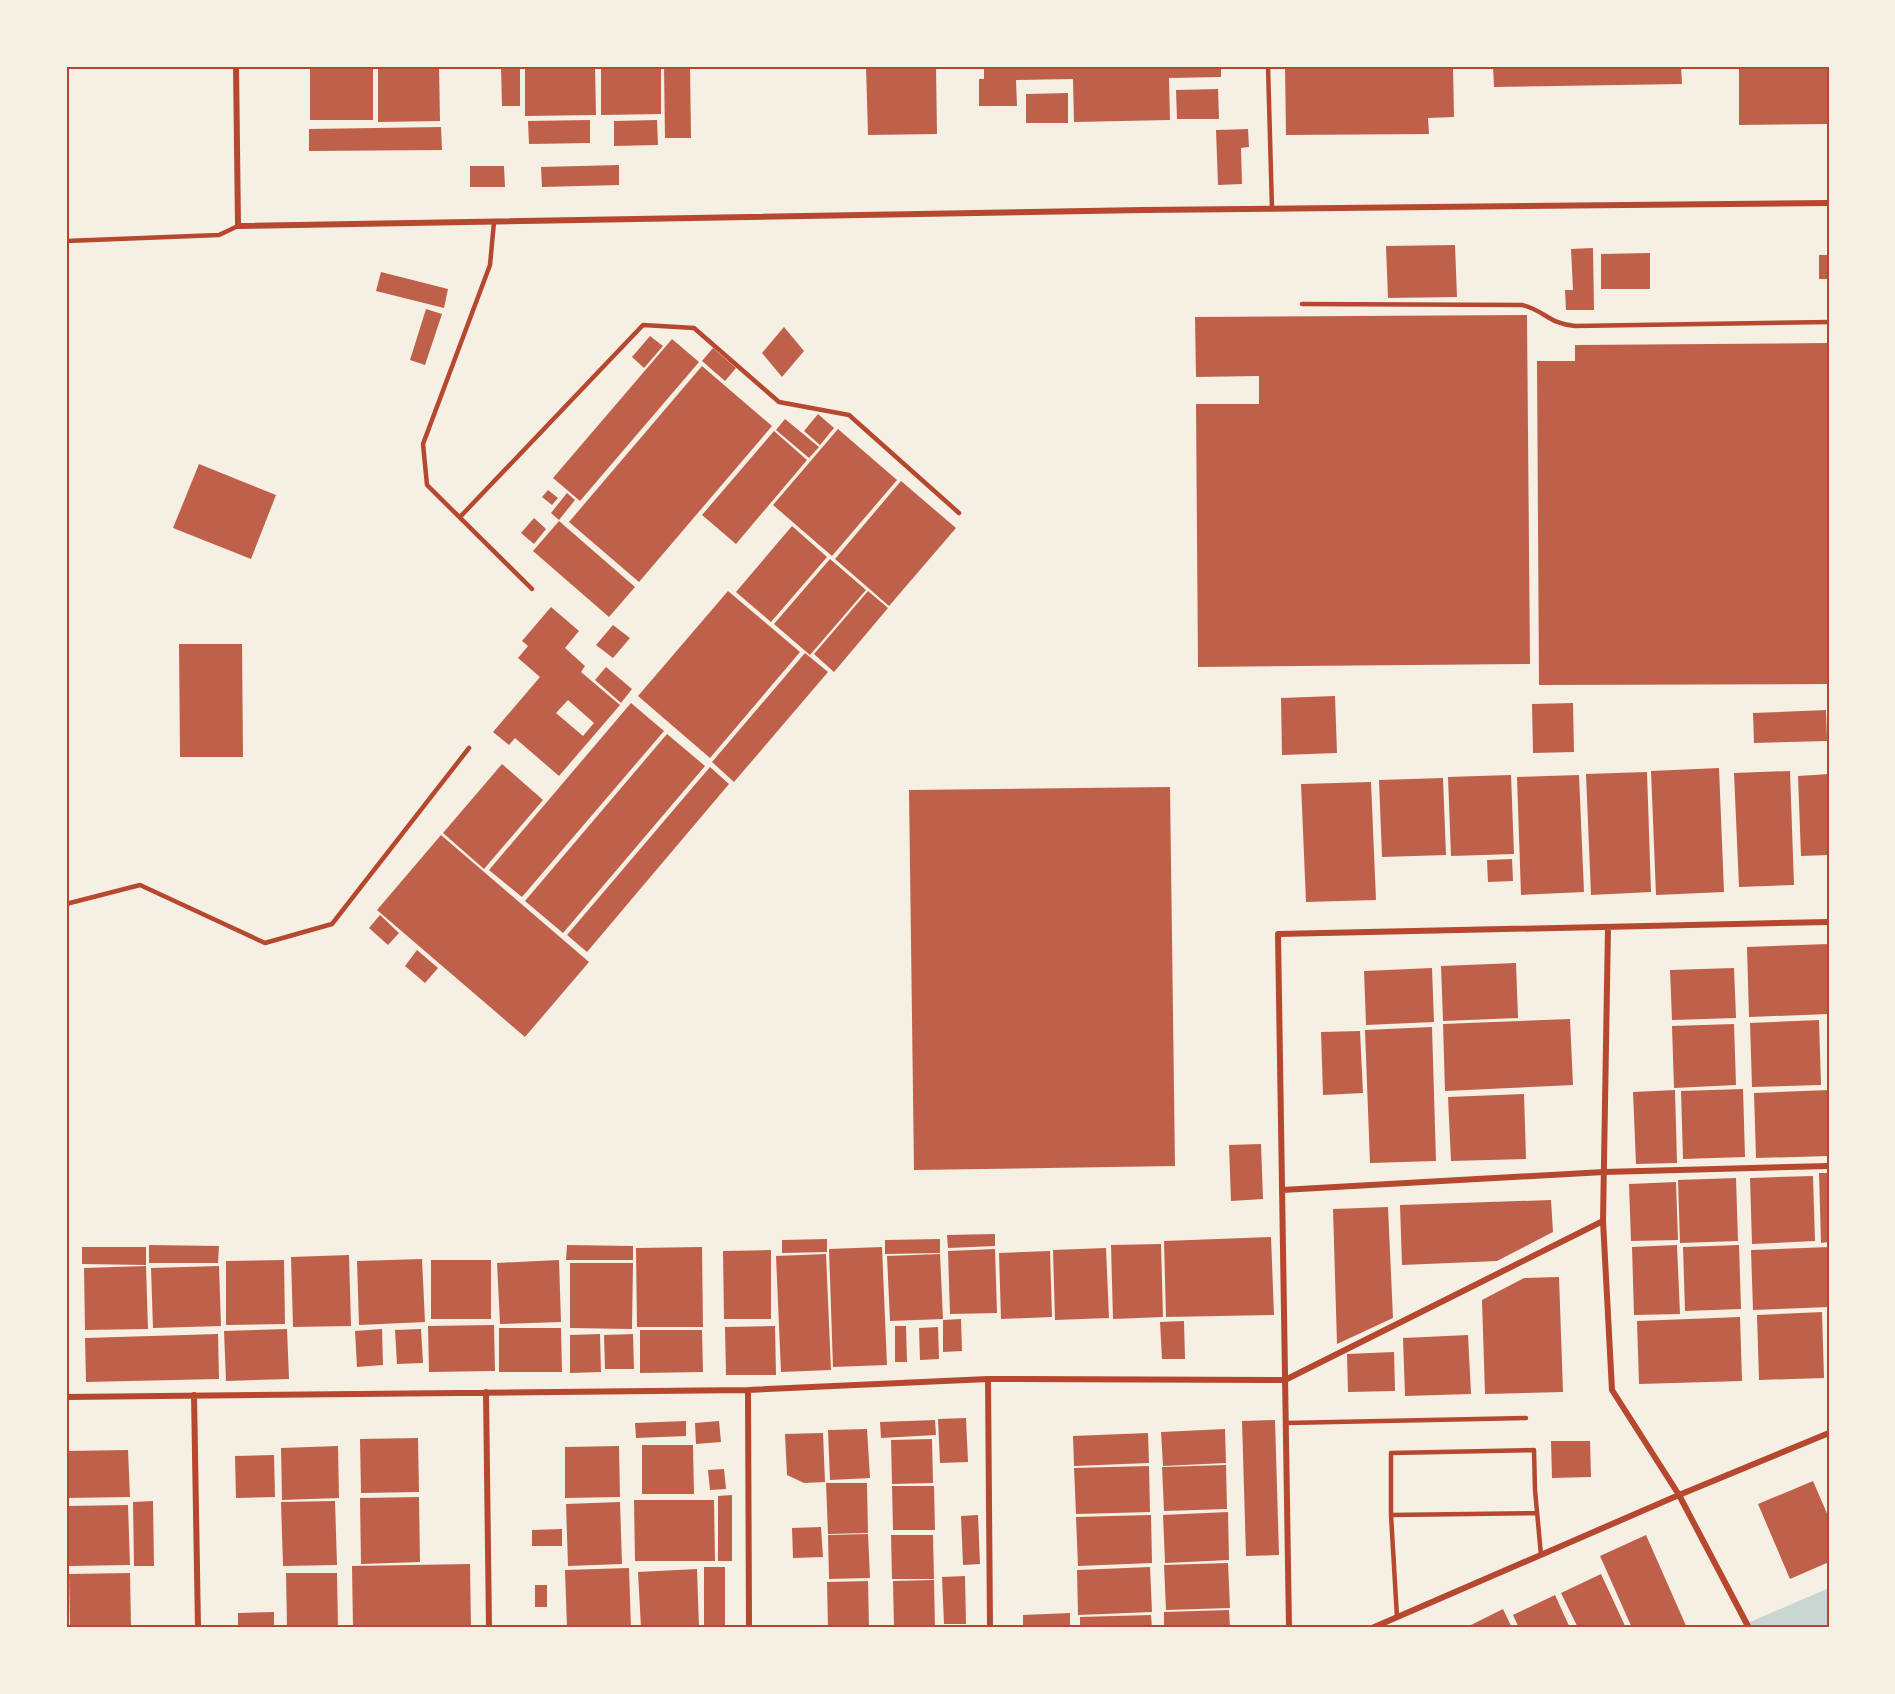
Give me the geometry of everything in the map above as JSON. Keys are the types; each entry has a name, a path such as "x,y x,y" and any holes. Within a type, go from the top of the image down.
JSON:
{"street":[{"path":"236,66 238,226 1272,209 1829,203"},
{"path":"1289,1628 1278,934 1829,922"},
{"path":"1608,927 1603,1221 1612,1390 1679,1495 1749,1628"},
{"path":"1282,1190 1604,1172 1829,1166"},
{"path":"66,1397 748,1390 988,1379 1285,1380 1603,1221"},
{"path":"988,1379 990,1628"},
{"path":"748,1390 749,1628"},
{"path":"486,1392 489,1628"},
{"path":"194,1395 198,1628"},
{"path":"1372,1628 1679,1495 1829,1433"}],"lane":[{"path":"1268,66 1272,209"},
{"path":"494,222 490,265 423,444 427,485 532,590"},
{"path":"66,241 219,235 238,226"},
{"path":"1302,304 1522,305 1539,311 1556,323 1575,326 1829,322"},
{"path":"459,517 643,325 694,328 779,402 849,415 959,513"},
{"path":"66,904 140,885 265,943 333,924 470,748"},
{"path":"1286,1423 1526,1418"},
{"path":"1397,1617 1391,1515 1391,1453 1534,1450 1537,1514 1542,1555"},
{"path":"1391,1515 1537,1514"}],"shaded area":[{"path":"1829,1588 1829,1628 1736,1628"}],"building":[{"path":"310,66 373,66 373,120 310,120"},
{"path":"378,66 439,66 440,121 378,122"},
{"path":"501,66 520,66 520,106 502,106"},
{"path":"525,66 595,66 596,115 525,116"},
{"path":"601,66 661,66 661,114 601,115"},
{"path":"664,66 690,66 691,138 665,138"},
{"path":"866,66 936,66 937,134 868,135"},
{"path":"984,66 1221,66 1221,77 1169,78 1170,120 1074,122 1073,79 1016,80 1017,106 979,106 979,79 984,79"},
{"path":"1285,66 1453,66 1454,117 1428,118 1429,134 1286,135"},
{"path":"1493,66 1681,66 1682,84 1494,87"},
{"path":"1739,66 1829,66 1829,124 1739,125"},
{"path":"1218,89 1219,119 1177,119 1176,90"},
{"path":"1068,93 1068,123 1026,123 1026,94"},
{"path":"590,120 590,143 529,144 528,121"},
{"path":"657,120 658,145 614,146 614,121"},
{"path":"441,127 442,150 309,151 309,129"},
{"path":"1248,129 1249,147 1241,148 1242,184 1218,185 1216,130"},
{"path":"619,165 619,185 542,187 541,167"},
{"path":"470,166 504,166 505,187 470,187"},
{"path":"1455,245 1457,297 1388,298 1386,246"},
{"path":"1593,248 1594,310 1566,310 1565,290 1573,290 1571,249"},
{"path":"1650,253 1650,289 1601,289 1601,254"},
{"path":"1819,255 1829,255 1829,279 1819,279"},
{"path":"381,272 448,289 444,308 376,291"},
{"path":"426,309 442,314 425,365 410,360"},
{"path":"1527,315 1530,664 1198,667 1196,404 1259,404 1259,376 1196,377 1195,317"},
{"path":"784,327 804,351 782,377 762,353"},
{"path":"650,336 663,346 644,368 632,357"},
{"path":"672,339 699,362 580,501 553,478"},
{"path":"1829,343 1829,684 1539,685 1537,361 1575,361 1575,345"},
{"path":"713,348 736,368 725,381 702,361"},
{"path":"702,366 772,426 639,582 569,522"},
{"path":"818,414 834,428 820,445 804,431"},
{"path":"785,419 819,447 809,458 776,430"},
{"path":"838,429 897,480 832,556 773,505"},
{"path":"774,431 807,460 736,544 702,515"},
{"path":"199,464 276,495 251,559 173,528"},
{"path":"901,481 956,528 889,606 835,559"},
{"path":"548,490 558,498 552,505 542,497"},
{"path":"567,493 575,500 559,520 551,513"},
{"path":"534,518 546,529 534,544 521,533"},
{"path":"559,521 635,587 609,617 533,551"},
{"path":"792,526 827,557 771,622 736,592"},
{"path":"830,559 866,590 810,655 774,624"},
{"path":"728,591 800,652 710,758 638,696"},
{"path":"868,591 888,608 834,672 814,654"},
{"path":"551,607 579,631 565,648 585,666 581,672 620,705 559,776 515,738 509,745 493,732 540,677 518,658 528,646 522,641","holes":["568,700 594,723 583,736 556,713"]},
{"path":"613,625 630,638 613,658 596,645"},
{"path":"179,644 242,644 243,757 180,757"},
{"path":"805,653 828,672 734,782 712,762"},
{"path":"606,667 632,689 621,703 595,680"},
{"path":"1335,696 1337,753 1282,755 1281,698"},
{"path":"631,703 664,731 522,897 489,870"},
{"path":"1573,703 1574,752 1533,753 1532,704"},
{"path":"1826,710 1827,741 1754,743 1753,713"},
{"path":"667,734 705,766 563,933 525,901"},
{"path":"502,764 543,800 484,869 443,833"},
{"path":"710,767 729,784 587,952 567,935"},
{"path":"1719,768 1724,892 1656,895 1651,771"},
{"path":"1790,771 1794,885 1739,887 1734,773"},
{"path":"1647,772 1651,892 1591,895 1586,774"},
{"path":"1829,774 1829,855 1801,856 1798,776"},
{"path":"1511,775 1514,854 1451,856 1448,777"},
{"path":"1579,775 1584,892 1521,895 1517,777"},
{"path":"1443,778 1446,855 1382,857 1379,780"},
{"path":"1371,782 1376,900 1306,902 1301,784"},
{"path":"1170,787 1175,1166 914,1170 909,790"},
{"path":"441,835 589,962 525,1037 377,910"},
{"path":"1512,859 1513,881 1488,882 1487,860"},
{"path":"380,915 399,933 388,945 369,928"},
{"path":"1829,944 1829,1014 1749,1017 1747,947"},
{"path":"417,950 438,968 425,983 405,966"},
{"path":"1516,963 1518,1018 1443,1021 1441,966"},
{"path":"1432,968 1434,1022 1366,1025 1364,971"},
{"path":"1734,968 1736,1018 1672,1020 1670,970"},
{"path":"1570,1019 1573,1085 1445,1091 1443,1024"},
{"path":"1819,1020 1821,1085 1752,1087 1750,1023"},
{"path":"1734,1024 1736,1085 1674,1088 1672,1026"},
{"path":"1432,1027 1436,1161 1370,1163 1365,1030"},
{"path":"1360,1031 1363,1093 1323,1095 1321,1032"},
{"path":"1743,1089 1745,1157 1683,1159 1681,1091"},
{"path":"1675,1090 1677,1163 1636,1164 1633,1092"},
{"path":"1829,1090 1829,1156 1756,1158 1754,1093"},
{"path":"1524,1094 1526,1159 1451,1161 1448,1097"},
{"path":"1261,1144 1263,1199 1231,1201 1229,1145"},
{"path":"1819,1173 1829,1173 1829,1242 1821,1243"},
{"path":"1813,1176 1815,1241 1752,1244 1750,1178"},
{"path":"1736,1178 1738,1241 1680,1243 1678,1180"},
{"path":"1676,1182 1678,1240 1631,1241 1629,1184"},
{"path":"1551,1200 1553,1232 1497,1261 1402,1265 1400,1205"},
{"path":"1388,1207 1393,1318 1337,1344 1333,1209"},
{"path":"995,1234 995,1246 948,1248 947,1235"},
{"path":"1271,1237 1274,1315 1166,1317 1164,1241"},
{"path":"827,1239 827,1252 782,1253 782,1240"},
{"path":"940,1239 940,1253 885,1254 885,1240"},
{"path":"1161,1244 1163,1317 1113,1319 1111,1245"},
{"path":"149,1245 219,1246 218,1263 149,1263"},
{"path":"567,1245 633,1246 633,1260 566,1260"},
{"path":"1677,1245 1680,1314 1634,1315 1632,1247"},
{"path":"1739,1245 1741,1309 1685,1311 1683,1247"},
{"path":"82,1247 146,1247 146,1265 82,1264"},
{"path":"702,1247 703,1327 637,1327 636,1248"},
{"path":"882,1247 887,1365 833,1367 829,1249"},
{"path":"1829,1247 1829,1307 1753,1310 1751,1250"},
{"path":"1106,1248 1109,1318 1055,1320 1053,1250"},
{"path":"995,1249 997,1313 950,1314 948,1251"},
{"path":"771,1250 771,1319 724,1319 723,1251"},
{"path":"1050,1251 1052,1317 1001,1319 999,1253"},
{"path":"826,1254 831,1370 781,1372 776,1256"},
{"path":"940,1254 943,1319 890,1321 887,1256"},
{"path":"349,1255 351,1326 293,1327 291,1257"},
{"path":"422,1259 425,1322 359,1325 357,1261"},
{"path":"284,1260 285,1324 226,1325 226,1261"},
{"path":"431,1260 491,1260 491,1319 431,1319"},
{"path":"559,1260 561,1322 500,1324 497,1263"},
{"path":"570,1263 633,1263 632,1329 570,1328"},
{"path":"146,1266 148,1329 85,1330 84,1268"},
{"path":"219,1266 221,1326 153,1328 151,1268"},
{"path":"1559,1277 1563,1392 1485,1394 1482,1300 1524,1278"},
{"path":"1822,1312 1824,1378 1759,1380 1757,1315"},
{"path":"1740,1317 1742,1381 1639,1384 1637,1321"},
{"path":"961,1319 962,1351 943,1352 943,1320"},
{"path":"1184,1321 1185,1359 1162,1359 1160,1322"},
{"path":"494,1325 495,1371 429,1372 428,1326"},
{"path":"775,1326 776,1375 726,1375 725,1327"},
{"path":"895,1326 906,1326 907,1362 895,1362"},
{"path":"938,1327 939,1359 920,1360 919,1328"},
{"path":"499,1328 561,1328 562,1372 499,1372"},
{"path":"287,1329 289,1379 226,1381 224,1331"},
{"path":"382,1329 383,1365 357,1367 355,1331"},
{"path":"421,1329 423,1363 397,1364 395,1330"},
{"path":"640,1330 702,1330 703,1372 640,1373"},
{"path":"218,1334 219,1379 86,1382 85,1338"},
{"path":"600,1334 601,1372 570,1373 570,1335"},
{"path":"633,1334 634,1369 605,1369 604,1335"},
{"path":"1468,1335 1471,1394 1405,1396 1403,1338"},
{"path":"1394,1352 1395,1391 1348,1392 1347,1354"},
{"path":"966,1418 968,1462 940,1463 938,1419"},
{"path":"935,1420 936,1435 881,1438 880,1422"},
{"path":"1275,1420 1279,1555 1246,1556 1242,1421"},
{"path":"686,1421 686,1436 636,1438 635,1423"},
{"path":"719,1421 721,1442 696,1444 695,1423"},
{"path":"867,1429 870,1478 830,1480 828,1430"},
{"path":"1225,1429 1226,1463 1163,1466 1161,1432"},
{"path":"823,1433 825,1482 804,1483 787,1475 785,1434"},
{"path":"1148,1433 1149,1463 1074,1466 1073,1436"},
{"path":"418,1438 419,1492 361,1493 360,1439"},
{"path":"932,1439 933,1483 892,1484 891,1440"},
{"path":"1551,1441 1590,1441 1591,1477 1552,1478"},
{"path":"642,1445 693,1445 694,1494 642,1494"},
{"path":"338,1446 339,1498 282,1500 281,1448"},
{"path":"619,1446 620,1497 565,1498 565,1447"},
{"path":"128,1450 130,1497 66,1498 66,1451"},
{"path":"274,1455 275,1497 236,1498 235,1456"},
{"path":"1226,1465 1227,1509 1164,1511 1162,1467"},
{"path":"1149,1466 1150,1512 1076,1514 1074,1468"},
{"path":"724,1469 726,1489 710,1490 708,1470"},
{"path":"1813,1481 1829,1518 1829,1562 1790,1579 1758,1504"},
{"path":"826,1483 867,1483 868,1533 828,1534"},
{"path":"892,1486 934,1486 935,1530 893,1530"},
{"path":"732,1495 732,1561 718,1561 718,1496"},
{"path":"419,1497 420,1562 361,1564 360,1498"},
{"path":"634,1500 714,1500 715,1561 635,1561"},
{"path":"153,1501 154,1566 134,1566 133,1502"},
{"path":"335,1501 337,1565 283,1566 281,1502"},
{"path":"620,1502 622,1564 568,1566 566,1504"},
{"path":"128,1505 130,1565 69,1566 68,1506"},
{"path":"1228,1512 1229,1560 1165,1563 1163,1515"},
{"path":"978,1515 980,1564 963,1565 961,1516"},
{"path":"1151,1515 1152,1563 1078,1566 1076,1517"},
{"path":"821,1527 823,1557 793,1558 792,1528"},
{"path":"562,1529 562,1546 532,1546 532,1530"},
{"path":"868,1534 870,1578 829,1579 828,1535"},
{"path":"891,1535 933,1535 934,1579 892,1579"},
{"path":"1646,1535 1687,1628 1632,1628 1600,1556"},
{"path":"1228,1563 1230,1608 1166,1610 1164,1565"},
{"path":"470,1564 471,1628 353,1628 352,1566"},
{"path":"704,1567 725,1567 725,1628 704,1628"},
{"path":"1150,1567 1152,1612 1078,1615 1077,1570"},
{"path":"629,1568 631,1628 567,1628 565,1570"},
{"path":"697,1569 699,1628 641,1628 638,1572"},
{"path":"130,1573 131,1628 70,1628 69,1574"},
{"path":"286,1573 337,1573 338,1628 287,1628"},
{"path":"1601,1574 1626,1628 1578,1628 1561,1593"},
{"path":"965,1576 966,1624 944,1624 942,1577"},
{"path":"934,1580 935,1628 894,1628 893,1581"},
{"path":"868,1581 869,1628 828,1628 827,1582"},
{"path":"535,1585 547,1585 547,1607 535,1607"},
{"path":"1555,1595 1570,1628 1519,1628 1513,1615"},
{"path":"1503,1609 1512,1628 1465,1628"},
{"path":"1229,1610 1230,1628 1164,1628 1164,1612"},
{"path":"274,1612 274,1628 238,1628 238,1613"},
{"path":"1070,1613 1070,1628 1023,1628 1023,1615"},
{"path":"1151,1615 1152,1628 1080,1628 1080,1617"}]}
